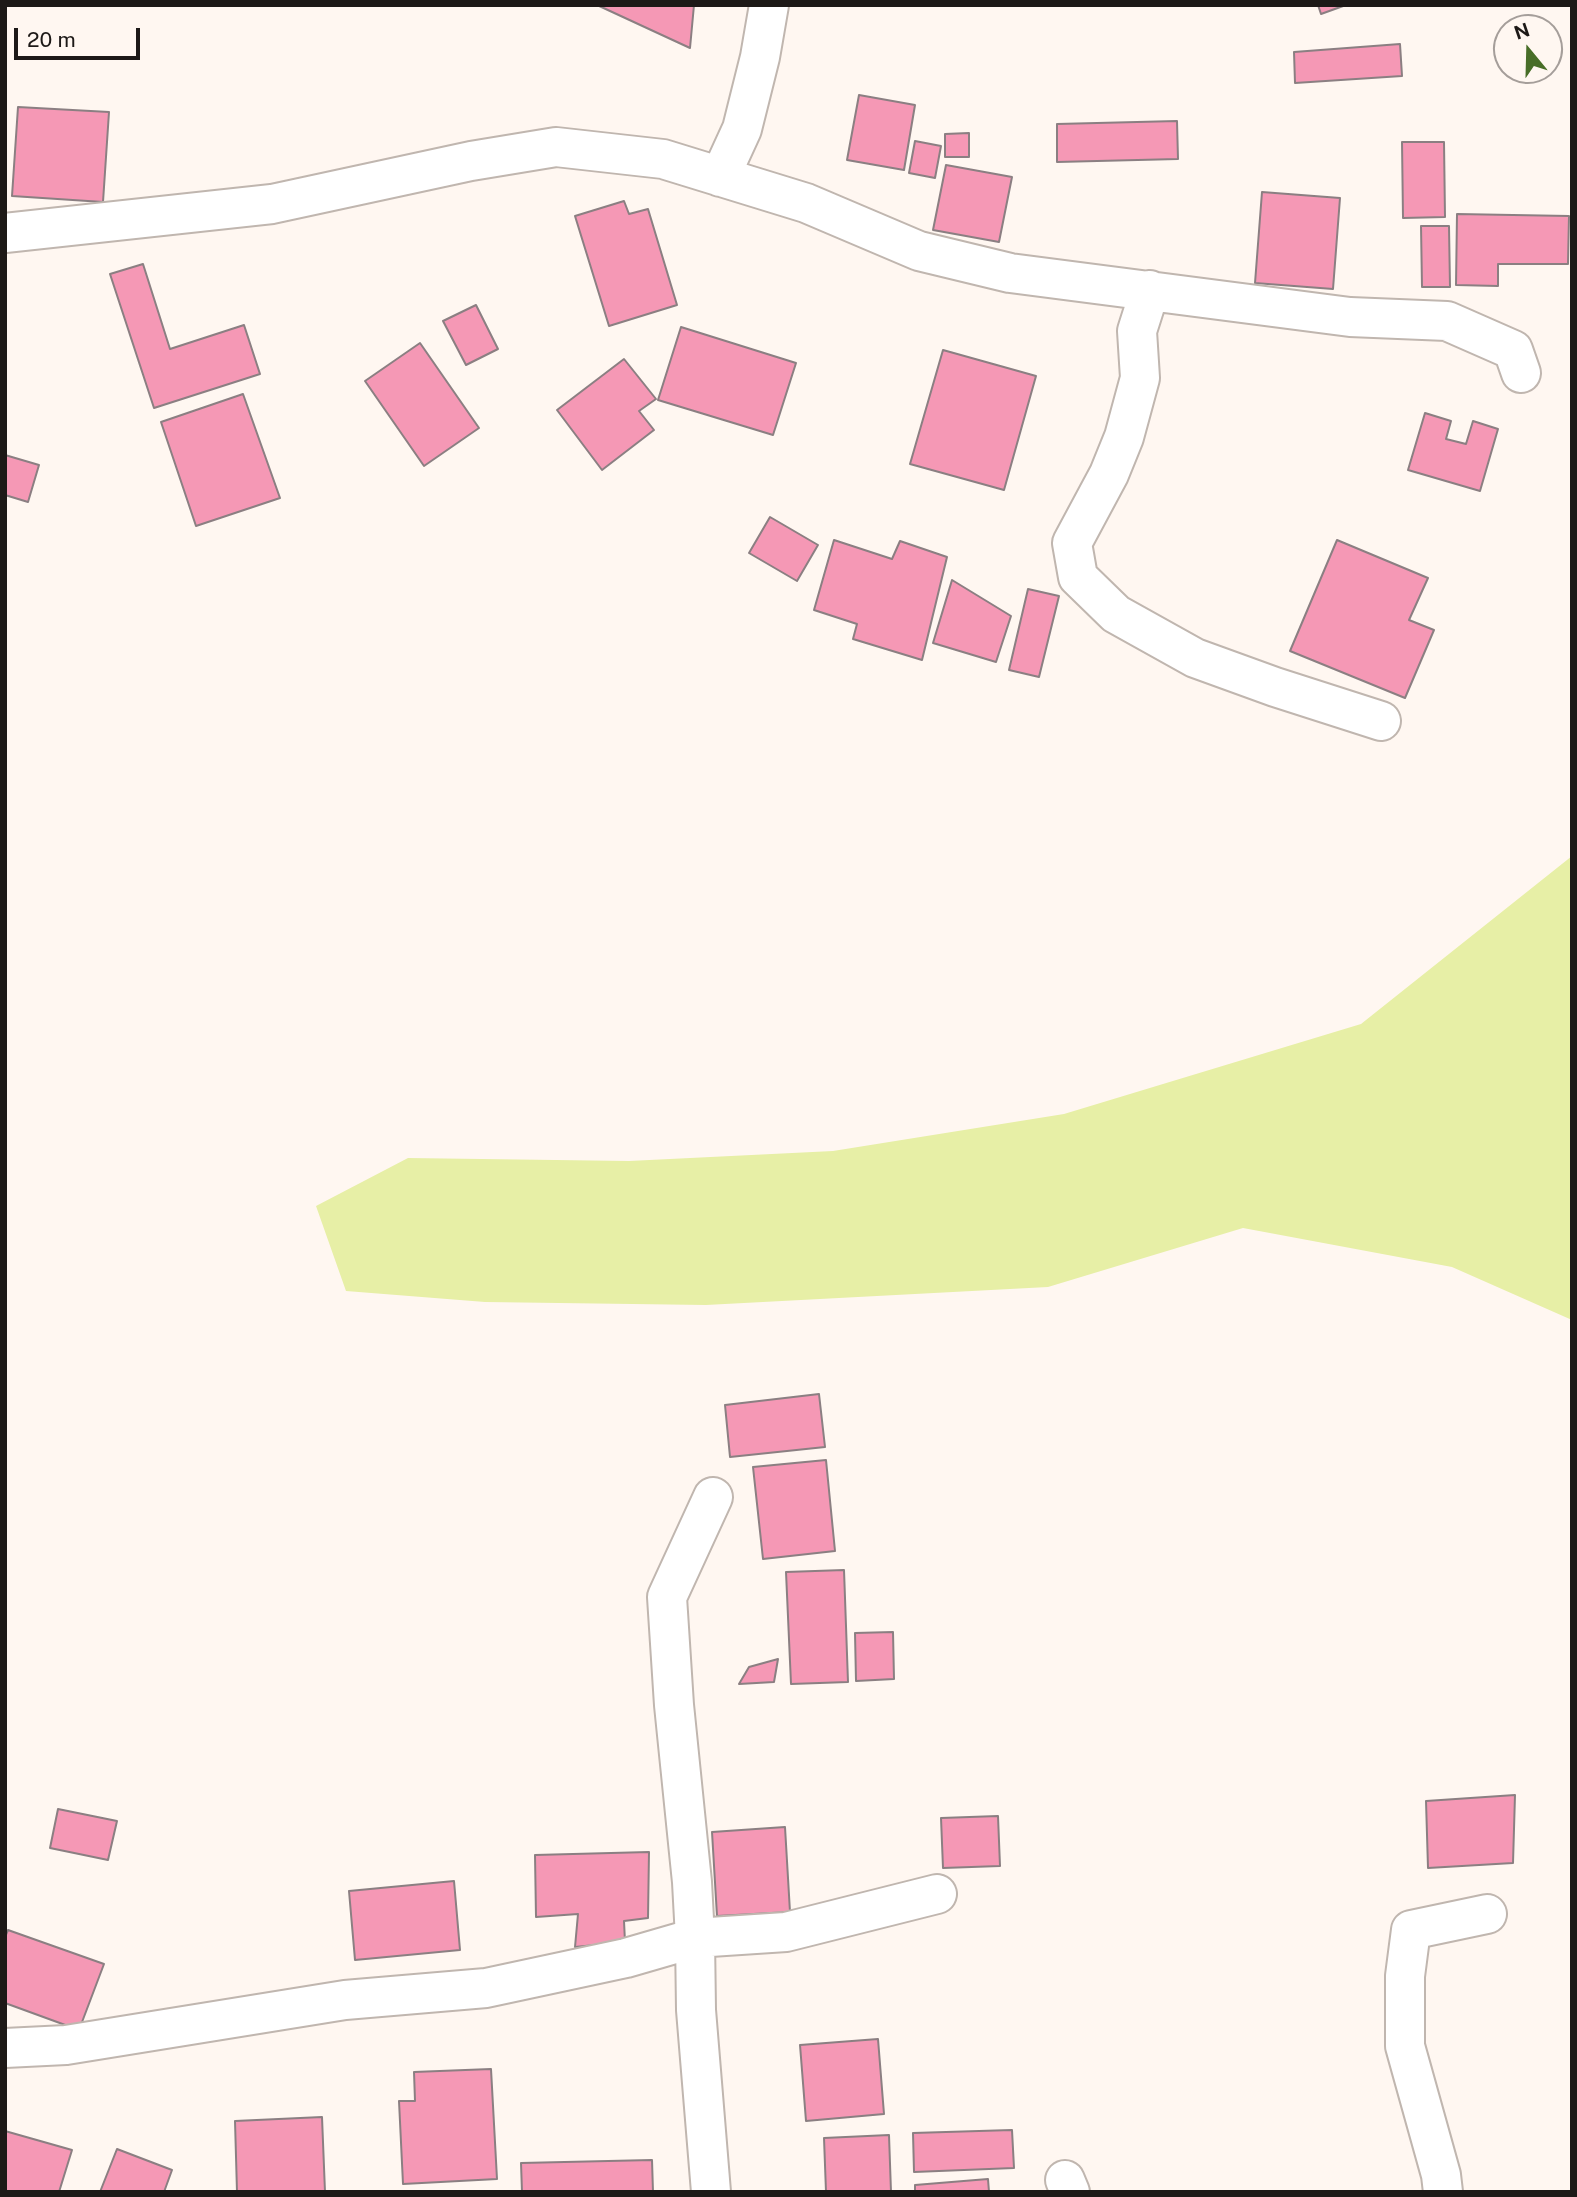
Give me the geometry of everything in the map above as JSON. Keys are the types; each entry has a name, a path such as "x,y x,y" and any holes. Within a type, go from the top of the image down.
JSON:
{"street":[{"path":"720,177 742,129 760,57 769,5"},
{"path":"5,233 272,204 471,161 556,147 663,159 806,203 919,251 1010,273 1350,317 1447,321 1513,350 1521,373"},
{"path":"1150,290 1137,331 1140,378 1124,437 1110,474 1072,543 1078,577 1116,614 1195,658 1381,721"},
{"path":"710,2192 695,2010 695,1938 667,1597 713,1497"},
{"path":"5,2049 66,2045 345,2000 486,1988 626,1958 695,1938 786,1932 937,1894"},
{"path":"1443,2192 1441,2175 1405,2046 1405,1976 1411,1930 1487,1914"}],"green space":[{"path":"1572,856 1572,1320 1452,1267 1243,1228 1048,1287 706,1305 485,1302 346,1291 316,1206 408,1158 629,1161 833,1151 1064,1114 1361,1024"}],"building":[{"path":"597,5 694,5 690,48"},
{"path":"1318,5 1346,5 1321,14"},
{"path":"1400,44 1402,76 1295,83 1294,52"},
{"path":"859,95 915,105 904,170 847,160"},
{"path":"18,107 109,112 103,202 12,196"},
{"path":"1177,121 1178,159 1057,162 1057,124"},
{"path":"969,133 969,157 945,157 945,134"},
{"path":"915,141 941,146 935,178 909,173"},
{"path":"1402,142 1444,142 1445,217 1403,218"},
{"path":"946,165 1012,177 999,242 933,230"},
{"path":"1262,192 1340,198 1333,289 1255,283"},
{"path":"624,201 629,214 648,209 677,305 609,326 575,216"},
{"path":"1457,214 1569,216 1568,264 1498,264 1498,286 1456,285"},
{"path":"1421,226 1449,226 1450,287 1422,287"},
{"path":"143,264 170,349 244,325 260,374 154,408 110,274"},
{"path":"476,305 498,349 466,365 443,321"},
{"path":"681,327 796,363 773,435 658,400"},
{"path":"420,343 479,428 424,466 365,381"},
{"path":"943,350 1036,376 1004,490 910,464"},
{"path":"624,359 656,399 639,411 654,430 602,470 557,410"},
{"path":"243,394 280,498 196,526 161,422"},
{"path":"1425,413 1451,421 1446,439 1466,444 1473,421 1498,429 1480,491 1408,470"},
{"path":"5,455 39,465 28,502 5,495"},
{"path":"770,517 818,545 797,581 749,553"},
{"path":"834,540 892,559 900,541 947,557 922,660 853,639 857,624 814,610"},
{"path":"1337,540 1428,578 1409,620 1434,630 1405,698 1290,651"},
{"path":"952,580 1011,616 996,662 933,643"},
{"path":"1028,589 1059,596 1039,677 1009,670"},
{"path":"819,1394 825,1447 730,1457 725,1405"},
{"path":"826,1460 835,1551 763,1559 753,1467"},
{"path":"844,1570 848,1682 791,1684 786,1572"},
{"path":"893,1632 894,1679 856,1681 855,1633"},
{"path":"778,1659 774,1682 739,1684 749,1667"},
{"path":"1515,1795 1513,1863 1428,1868 1426,1801"},
{"path":"58,1809 117,1821 108,1860 50,1848"},
{"path":"998,1816 1000,1866 943,1868 941,1818"},
{"path":"785,1827 790,1912 717,1916 712,1832"},
{"path":"649,1852 648,1918 624,1921 625,1942 575,1947 578,1914 536,1917 535,1855"},
{"path":"454,1881 460,1950 355,1960 349,1891"},
{"path":"8,1930 104,1964 79,2030 5,2003 5,1937"},
{"path":"878,2039 884,2114 806,2121 800,2045"},
{"path":"491,2069 497,2179 403,2184 399,2101 415,2101 414,2072"},
{"path":"322,2117 325,2192 237,2192 235,2121"},
{"path":"1012,2130 1014,2168 914,2172 913,2133"},
{"path":"5,2131 72,2150 59,2192 5,2192"},
{"path":"889,2135 891,2192 826,2192 824,2138"},
{"path":"117,2149 172,2170 164,2192 100,2192"},
{"path":"652,2160 653,2192 522,2192 521,2163"},
{"path":"988,2179 989,2192 915,2192 915,2185"}]}
